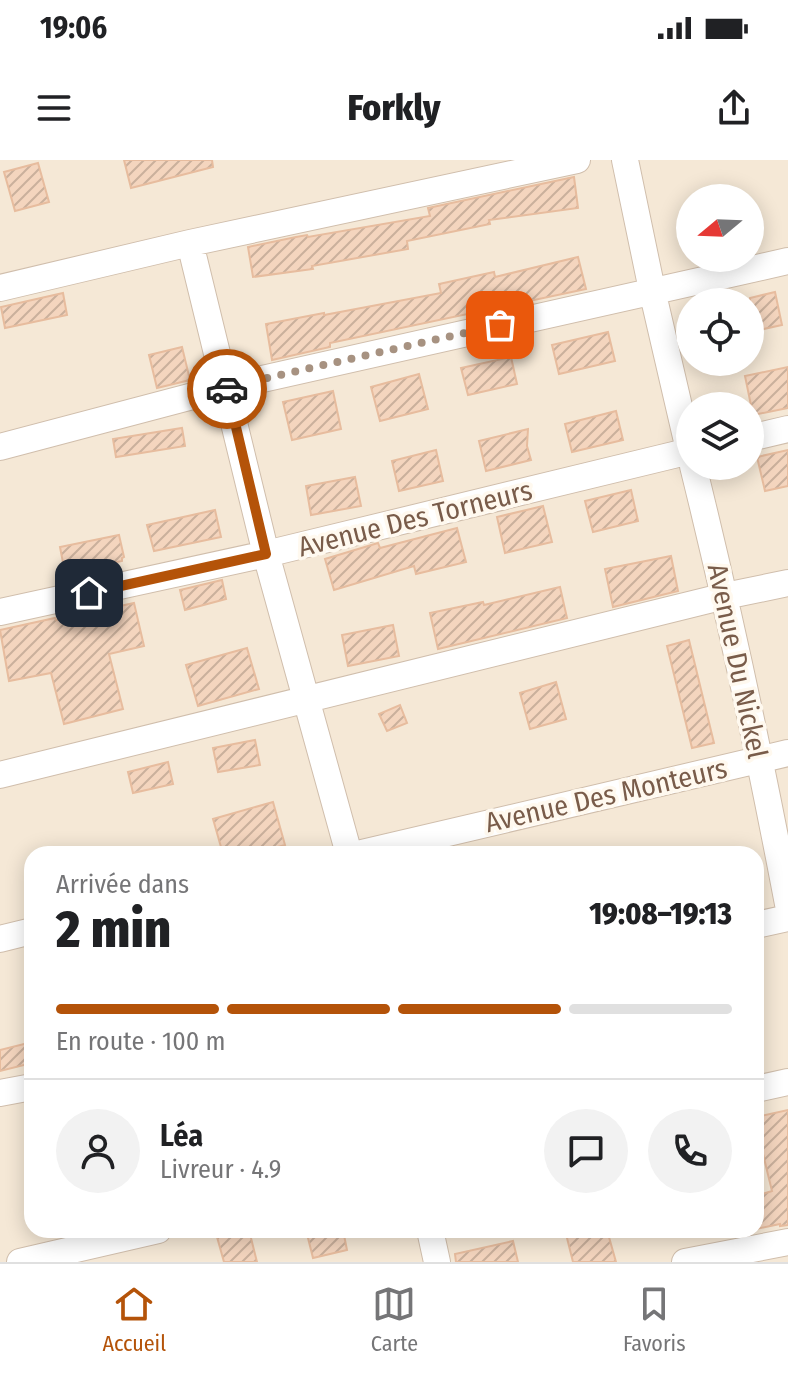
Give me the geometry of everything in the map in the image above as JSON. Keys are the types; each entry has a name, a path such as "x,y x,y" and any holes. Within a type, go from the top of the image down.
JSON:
{"street":[{"path":"0,288 190,243 577,160"},
{"path":"625,160 676,392"},
{"path":"190,243 266,554 347,846"},
{"path":"0,447 227,387 788,261"},
{"path":"764,435 788,429"},
{"name":"Avenue Des Torneurs","path":"0,612 266,554 676,455"},
{"name":"Avenue Du Nickel","path":"696,480 725,596 788,904"},
{"path":"0,775 788,583"},
{"name":"Avenue Des Monteurs","path":"392,846 788,753"},
{"path":"764,923 788,918"},
{"path":"0,939 24,933"},
{"path":"764,1087 788,1082"},
{"path":"0,1093 24,1088"},
{"path":"20,1262 124,1238"},
{"path":"432,1238 437,1262"},
{"path":"685,1262 788,1242"}],"shaded area":[{"path":"0,160 788,160 788,1262 0,1262"}],"building":[{"path":"124,160 212,160 213,167 131,188"},
{"path":"38,163 49,202 15,211 4,172"},
{"path":"574,177 578,208 489,220 490,224 407,241 408,249 312,266 313,269 253,277 248,247 430,216 428,208"},
{"path":"578,257 586,289 330,343 330,347 272,360 266,324 441,293 439,284 494,272 495,277"},
{"path":"775,292 782,325 764,329 764,295"},
{"path":"63,293 67,315 5,328 1,307"},
{"path":"608,332 615,361 559,374 552,345"},
{"path":"182,347 190,380 157,388 149,355"},
{"path":"511,357 517,384 468,395 461,368"},
{"path":"788,367 788,408 764,413 764,392 748,392 745,376 764,376 764,372"},
{"path":"419,374 428,409 380,421 371,387"},
{"path":"333,391 341,429 292,440 283,402"},
{"path":"616,411 623,440 572,452 565,424"},
{"path":"182,428 185,446 116,457 113,439"},
{"path":"528,429 527,446 531,460 486,471 479,441"},
{"path":"436,450 443,481 399,491 392,461"},
{"path":"788,450 788,486 765,491 764,455"},
{"path":"355,477 361,506 311,515 306,486"},
{"path":"631,490 638,521 593,532 585,501"},
{"path":"543,506 552,542 505,553 497,517"},
{"path":"215,510 221,537 154,551 147,525"},
{"path":"457,528 466,562 416,574 414,566 334,590 325,559 378,543 380,548"},
{"path":"119,535 124,557 122,561 65,573 60,547"},
{"path":"671,556 678,591 613,607 605,569"},
{"path":"222,580 226,599 185,610 180,590"},
{"path":"560,587 567,618 438,649 430,613 483,602 484,605"},
{"path":"134,603 144,646 109,654 123,709 64,724 51,673 9,681 0,630"},
{"path":"393,625 399,656 348,666 342,635"},
{"path":"689,640 714,743 692,748 667,646"},
{"path":"247,648 259,689 198,706 186,665"},
{"path":"556,682 566,719 530,729 520,693"},
{"path":"400,705 407,723 387,731 379,714"},
{"path":"255,740 260,765 218,772 213,748"},
{"path":"168,762 173,784 133,793 128,772"},
{"path":"273,802 285,845 221,846 213,819"},
{"path":"24,1044 24,1065 0,1071 0,1050"},
{"path":"788,1110 788,1225 764,1227 764,1194 772,1191 764,1158 764,1115"},
{"path":"217,1238 251,1238 257,1262 224,1262"},
{"path":"308,1238 345,1238 347,1250 313,1258"},
{"path":"567,1238 609,1238 616,1262 573,1262"},
{"path":"513,1241 518,1262 456,1262 455,1254"}],"way so far":[{"path":"227,389 500,325"}],"route":[{"path":"89,593 266,554 227,389"}]}
